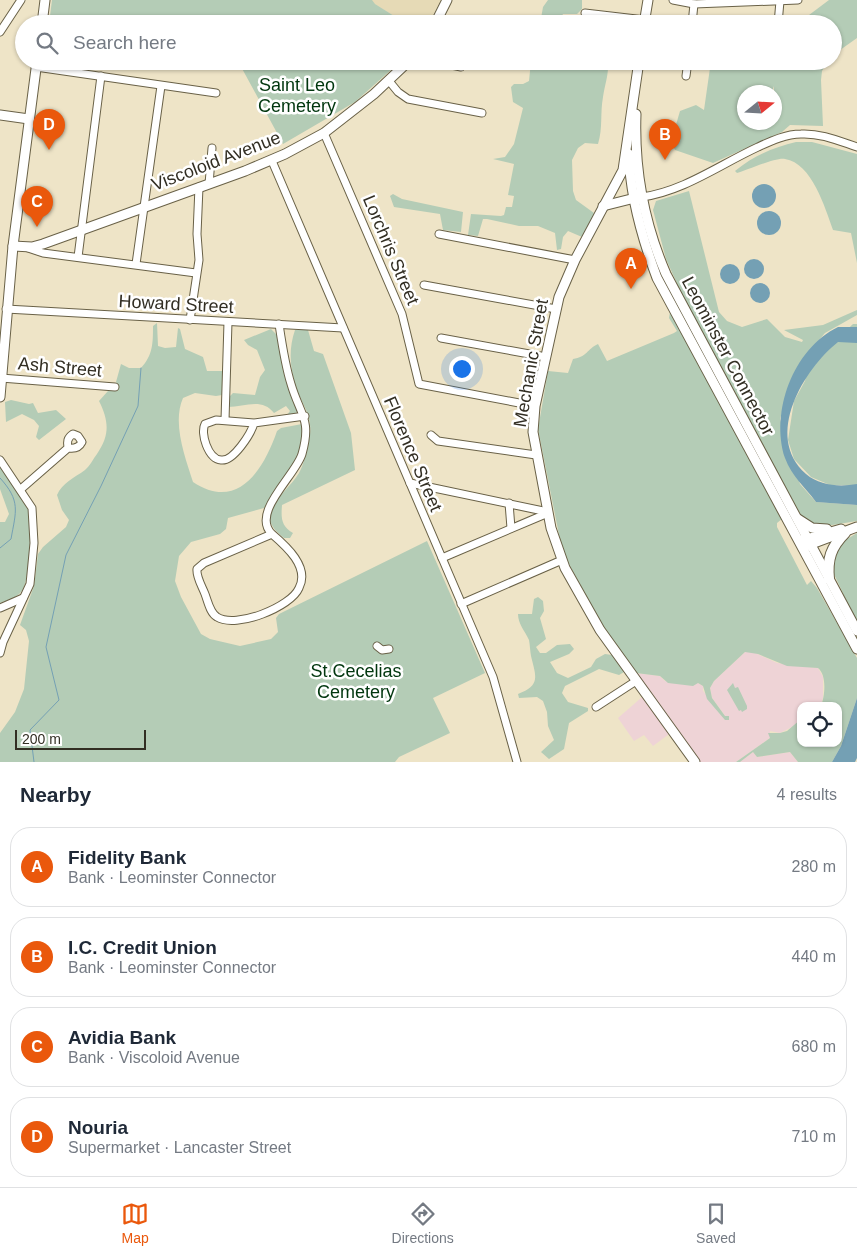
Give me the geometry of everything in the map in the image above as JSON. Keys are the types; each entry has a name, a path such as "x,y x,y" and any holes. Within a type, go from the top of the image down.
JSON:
{"highway":[{"path":"829,579 828,558 834,546 851,528"}],"main road":[{"path":"43,15 45,0"},
{"path":"440,15 447,0"},
{"path":"645,15 648,0"},
{"path":"0,398 6,309 36,70"},
{"name":"Viscoloid Avenue","path":"13,246 38,246 272,161 324,132 389,81 400,70"},
{"name":"Mechanic Street","path":"638,70 628,144 620,175 575,260 556,309 535,406 532,432 548,512 562,560 600,630 695,762"},
{"name":"Leominster Connector","path":"637,76 636,155 638,198 654,243 671,284 797,519 805,543 829,579 857,630"},
{"path":"0,115 29,120"},
{"name":"Leominster Connector","path":"628,144 646,249 665,294 805,543 856,648"},
{"path":"603,206 638,198"},
{"path":"797,519 816,529 851,528"},
{"path":"805,543 851,528"}],"street":[{"path":"0,32 21,0"},
{"path":"673,0 694,4 798,0"},
{"path":"779,15 780,1"},
{"path":"693,15 694,4"},
{"path":"585,13 598,15"},
{"path":"69,70 161,86 216,93"},
{"path":"686,76 687,70"},
{"path":"78,257 101,76"},
{"path":"389,81 398,92 408,99 482,113"},
{"path":"136,264 161,86"},
{"name":"Lorchris Street","path":"324,132 399,305 410,338 419,384 535,406"},
{"path":"638,198 680,187 738,156 793,134 820,135 857,147"},
{"path":"209,184 212,148"},
{"name":"Florence Street","path":"272,161 496,685 517,762"},
{"path":"190,320 199,260 197,234 199,187"},
{"path":"439,234 575,260"},
{"path":"25,247 43,253 196,273"},
{"path":"424,285 556,309"},
{"name":"Howard Street","path":"6,309 343,328"},
{"path":"225,420 228,322"},
{"path":"272,534 204,563 197,569 197,575 211,611 216,617 230,620 254,618 298,591 301,576 295,556 272,534 267,526 267,510 299,463 307,432 305,416 289,379 279,324"},
{"path":"441,338 546,356"},
{"name":"Ash Street","path":"1,378 115,387"},
{"path":"254,423 252,430 239,448 227,459 220,460 214,458 210,452 203,428 209,422 225,420 254,423 305,416"},
{"path":"431,435 438,441 536,455"},
{"path":"21,489 68,448"},
{"path":"0,460 32,508 34,543 32,573 0,653"},
{"path":"410,483 548,512"},
{"path":"510,504 511,528"},
{"path":"442,558 548,512"},
{"path":"461,604 562,560"},
{"path":"0,608 23,598"},
{"path":"377,646 382,650 389,649"},
{"path":"596,707 636,681"}],"shaded area":[{"path":"368,0 441,0 433,15 392,15"},
{"path":"751,651 777,663 818,668 823,677 823,697 822,702 797,702 797,723 794,726 780,733 770,731 770,738 736,762 700,762 676,729 653,746 644,735 634,741 618,718 649,691 636,673 660,676 665,681 698,683 703,686 703,691 726,717 712,698 710,688 714,681 745,652"},
{"path":"753,752 757,757 790,752 798,762 740,762"}],"green space":[{"name":"Saint Leo Cemetery","path":"52,0 372,0 393,15 50,15"},
{"path":"548,0 582,0 582,9 577,14 542,15 543,7"},
{"path":"829,0 857,0 857,38 842,49 842,15 809,15"},
{"name":"Saint Leo Cemetery","path":"243,70 391,70 355,102 283,144"},
{"path":"530,70 607,70 598,144 585,143 578,148 572,160 573,191 576,200 594,213 585,235 582,237 568,231 563,237 561,249 557,250 555,233 538,226 519,226 483,219 478,236 468,235 471,214 501,216 504,215 506,207 512,207 514,196 508,195 514,164 493,159 505,157 514,144 523,108 513,102 511,87 514,84 523,84 529,81"},
{"path":"710,70 823,70 821,80 823,126 790,125 782,132 713,163 675,150 671,142 680,111 696,105 704,110"},
{"path":"796,142 812,142 857,154 857,263 851,233 833,230 826,210 810,177 794,162 781,159 737,173 735,171 764,153"},
{"path":"689,191 719,312 727,321 742,327 767,319 785,337 802,342 803,340 784,330 823,325 857,310 857,315 825,333 801,361 790,382 780,419 800,484 816,502 857,505 857,521 820,527 803,519 687,306 666,259 653,210 656,201"},
{"path":"393,194 402,199 463,212 461,232 443,230 440,214 394,207 390,196"},
{"path":"670,312 783,518 777,523 777,527 807,585 811,581 817,588 857,658 857,698 842,743 842,702 822,702 824,680 818,668 787,666 758,654 745,652 714,681 710,688 712,698 725,716 729,716 729,720 725,720 707,699 703,686 698,683 693,686 668,683 660,676 636,673 602,624 570,566 561,545 538,429 548,371 568,373 573,359 581,357 598,344 607,361 674,333 677,331 669,318"},
{"name":"St.Cecelias Cemetery","path":"157,323 158,346 165,348 176,347 178,328 180,329 185,349 203,357 207,371 222,371 222,395 195,393 183,398 180,408 179,429 193,482 209,490 223,492 236,489 257,472 272,445 277,431 281,428 302,424 304,427 300,455 287,477 264,508 228,518 226,529 220,534 191,542 179,556 175,581 181,597 201,634 210,639 240,646 271,639 278,632 276,618 279,614 427,541 485,673 433,698 450,733 399,757 395,762 0,762 0,733 15,712 24,689 29,641 26,630 20,625 34,586 38,554 43,547 66,527 69,520 62,510 57,495 65,484 87,468 101,447 107,428 105,415 99,401 108,391 117,391 119,387 116,382 121,364 129,368 141,368 145,363 152,348 153,326"},
{"path":"853,324 857,324 857,488 850,485 830,485 811,477 794,459 788,440 794,401 805,381 808,367"},
{"path":"271,329 277,335 299,412 287,415 290,411 286,406 274,413 264,405 258,404 228,407 227,399 233,393 255,395 260,377 265,370 257,350 248,345 244,340"},
{"path":"295,330 308,330 314,351 323,354 351,433 355,470 282,505 284,524 293,533 290,538 284,538 274,529 270,520 270,512 274,504 299,473 305,457 310,433 309,420 297,390 291,368 291,345"},
{"path":"11,400 29,404 33,403 38,413 56,410 66,419 39,440 36,437 39,426 34,420 22,414 6,422 5,402"},
{"path":"0,466 27,504 30,533 29,560 23,589 16,596 0,603 0,522 5,522 9,514 0,489"},
{"path":"857,533 857,623 832,570 839,544"},
{"path":"538,597 543,601 544,611 540,618 546,639 536,647 540,653 546,653 557,645 570,644 574,649 569,654 550,662 557,673 568,678 591,667 596,659 605,654 612,655 624,672 619,675 599,669 565,686 562,693 568,702 588,708 588,711 569,723 564,749 549,759 541,752 554,740 548,726 547,712 543,701 537,697 519,698 518,694 534,684 535,675 529,640 520,624 518,614 532,614 534,599"},
{"path":"733,683 735,688 738,687 747,706 747,709 742,712 741,710 739,711 727,690"},
{"path":"797,722 797,747 840,747 832,762 798,762 790,752 757,757 753,752 740,762 736,762 770,738 768,733 787,731"}],"water":[{"path":"764,184 772,188 776,196 772,204 764,208 756,204 752,196 756,188"},
{"path":"769,211 777,215 781,223 777,231 769,235 761,231 757,223 761,215"},
{"path":"754,259 761,262 764,269 761,276 754,279 747,276 744,269 747,262"},
{"path":"730,264 737,267 740,274 737,281 730,284 723,281 720,274 723,267"},
{"path":"760,283 767,286 770,293 767,300 760,303 753,300 750,293 753,286"},
{"path":"838,327 857,327 857,343 838,342 813,369 793,404 788,423 788,441 794,459 806,474 812,478 830,485 857,484 857,505 816,502 791,471 785,458 781,440 783,402 798,366 809,350 822,337"},
{"path":"857,698 857,758 855,762 832,762 842,747"}],"waterway":[{"path":"34,762 30,730 59,700 46,647 66,555 138,406 141,368"},
{"path":"0,478 11,493 15,507 11,539 0,548"}],"place":[{"name":"Nouria","path":"49,150"},
{"name":"I.C. Credit Union","path":"665,160"},
{"name":"Avidia Bank","path":"37,227"},
{"name":"Fidelity Bank","path":"631,289"}]}
